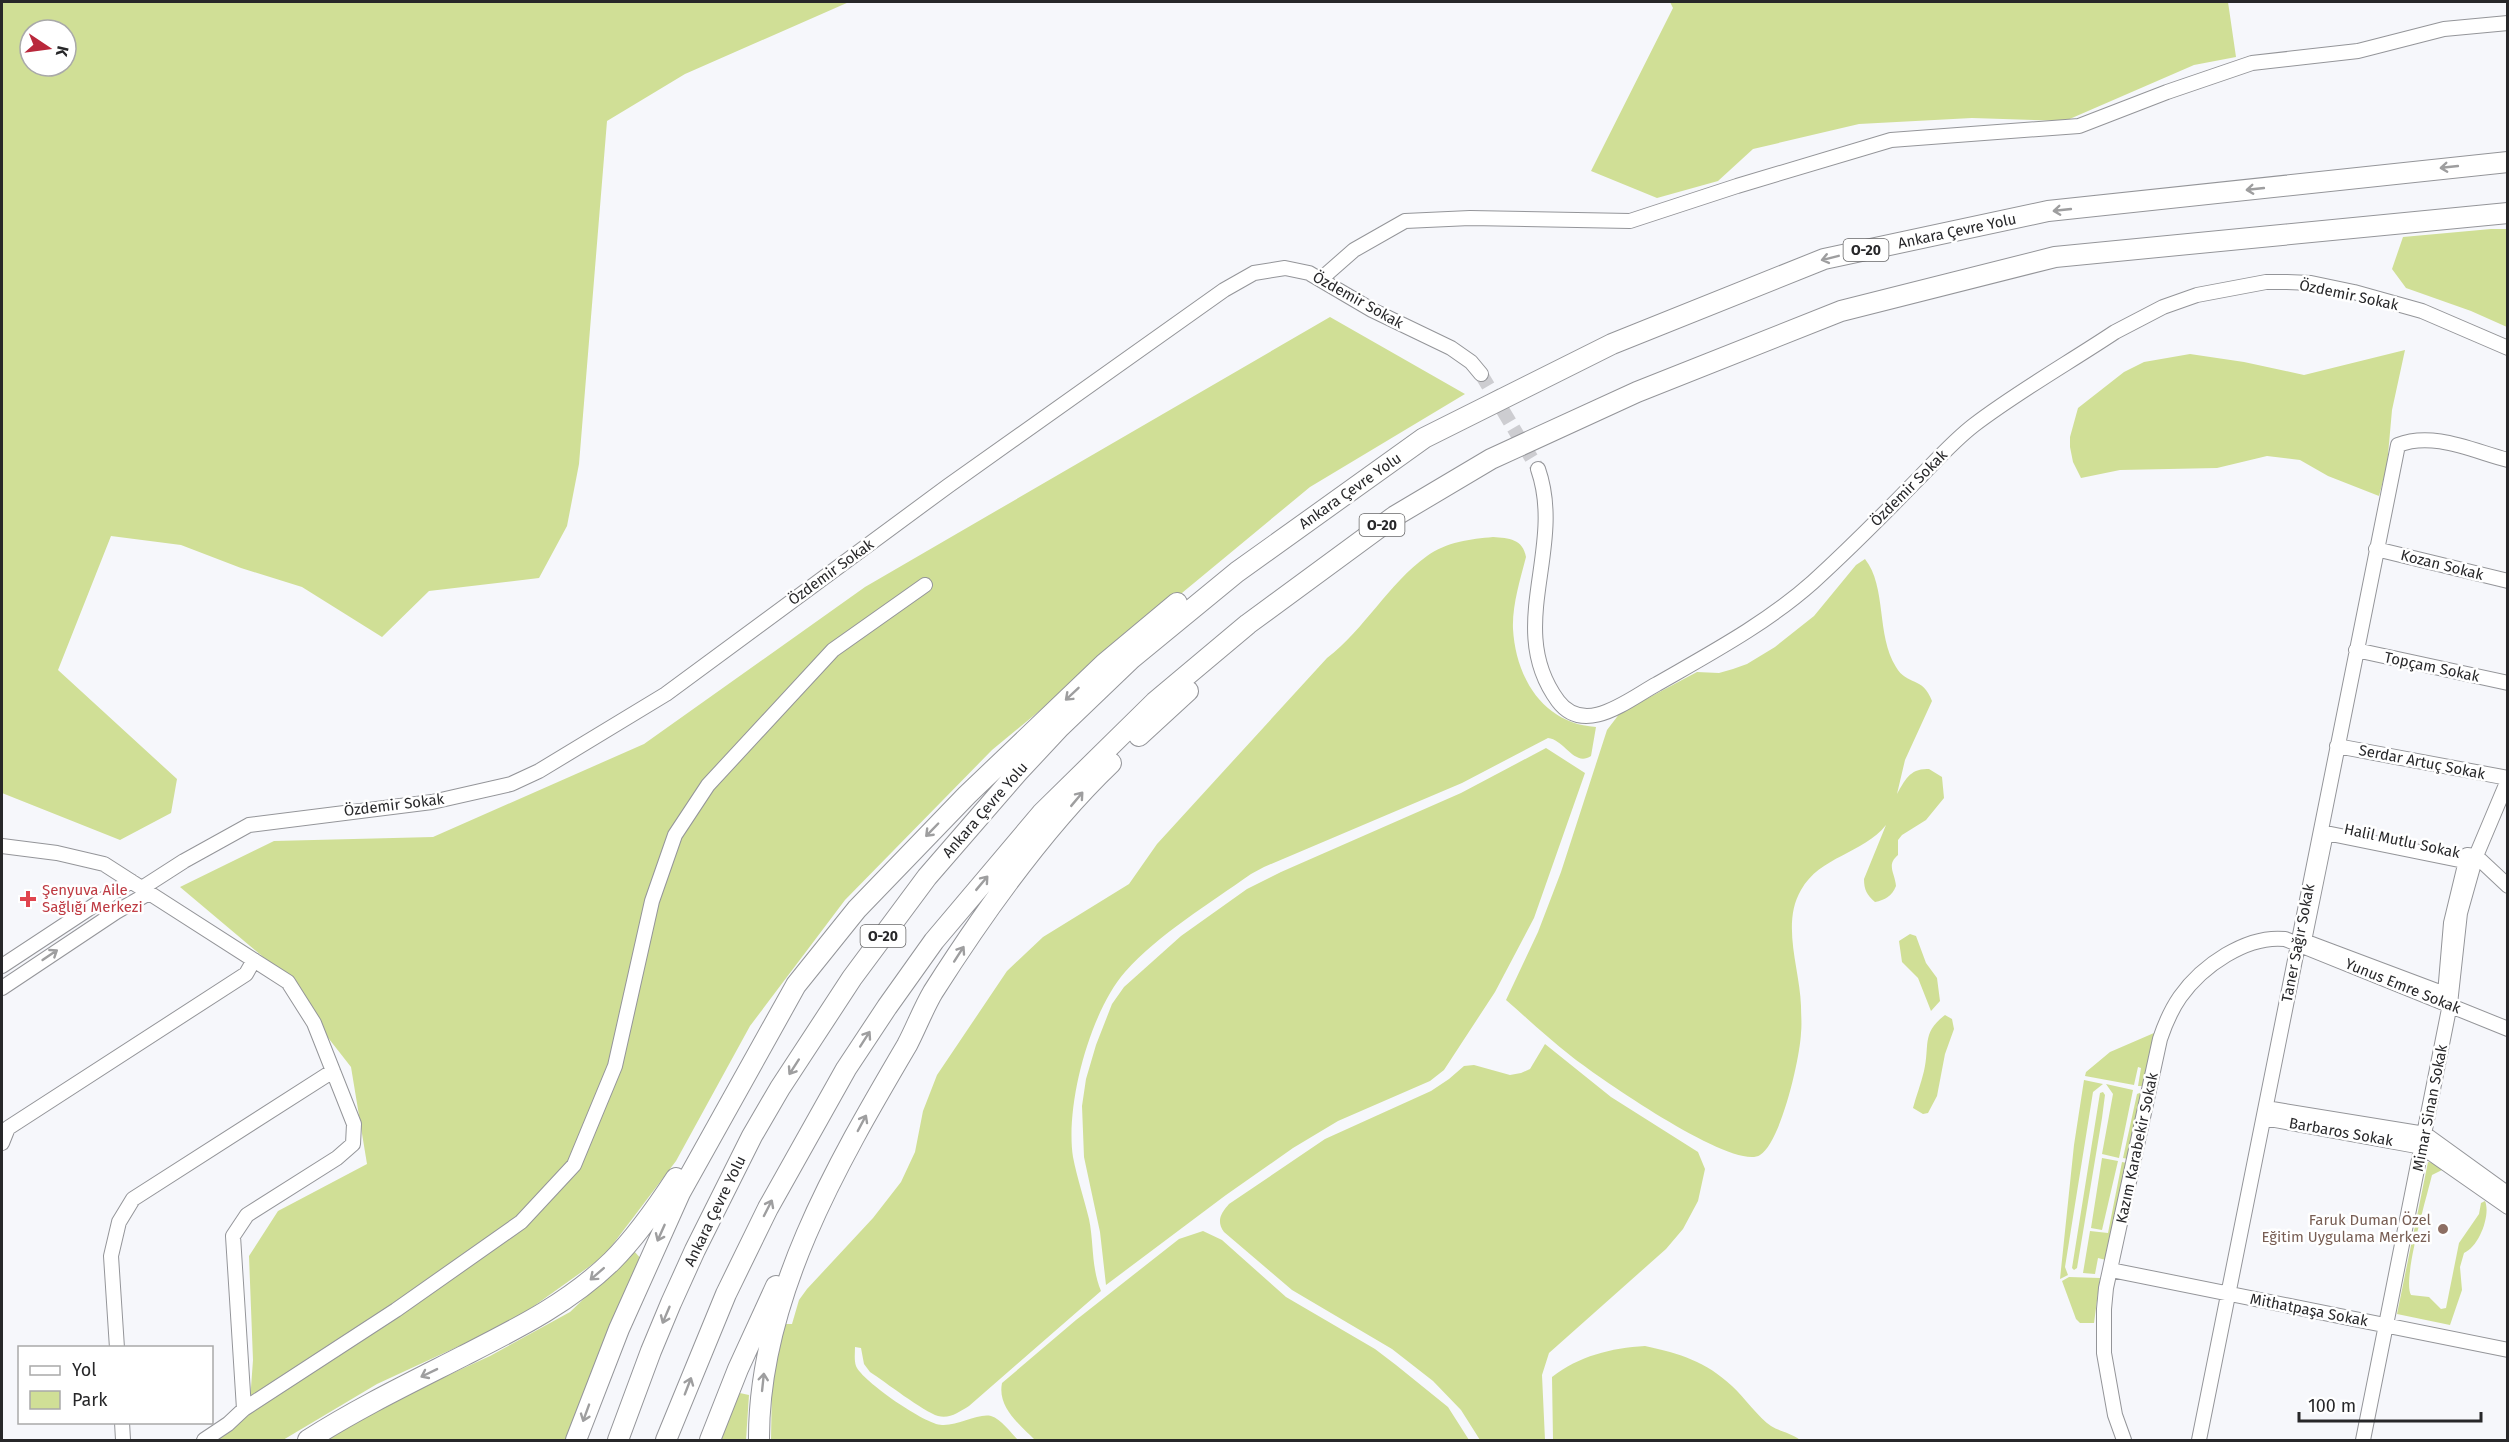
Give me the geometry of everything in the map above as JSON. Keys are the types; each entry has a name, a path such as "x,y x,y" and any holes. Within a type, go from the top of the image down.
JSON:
{"highway":[{"name":"Ankara Çevre Yolu","path":"618,1440 651,1350 676,1293 752,1136 780,1088 852,978 927,877 1046,742 1131,659 1237,572 1424,438 1612,344 1824,259 2048,211 2508,162"},
{"name":"O-20","path":"666,1440 706,1342 768,1208 846,1070 881,1015 934,941 1042,813 1155,702 1248,624 1356,543 1420,500 1491,459 1637,392 1841,312 2055,257 2508,213"},
{"path":"308,1440 378,1399 537,1318 585,1284 610,1262 631,1240 663,1198 743,1064 796,985 857,909 937,825 1029,734 1149,624 1323,497 1424,438"},
{"path":"710,1440 758,1322 843,1159 932,995 985,916 1030,855 1086,789 1119,755 1356,543"},
{"path":"576,1440 619,1329 676,1202 700,1154 796,985"},
{"path":"759,1440 766,1360 780,1306 794,1267 843,1159"}],"street":[{"path":"1321,279 1354,250 1405,221 1470,218 1630,221 1891,140 2079,126 2167,92 2252,63 2358,51 2444,28 2508,23"},
{"name":"Özdemir Sokak","path":"141,887 249,825 443,800 511,784 539,771 666,694 948,486 1224,290 1254,273 1285,268 1309,273 1372,310 1451,348 1471,362 1482,374"},
{"name":"Özdemir Sokak","path":"1538,469 1544,489 1546,522 1534,624 1535,649 1553,693 1560,704 1576,716 1597,716 1713,652 1769,617 1814,582 1975,424 2115,332 2172,303 2197,295 2266,282 2311,284 2422,311 2508,348"},
{"name":"Taner Sağır Sokak","path":"2199,1440 2398,446 2413,440 2429,440 2508,460"},
{"name":"Kozan Sokak","path":"2376,549 2508,581"},
{"path":"204,1440 228,1424 244,1409 396,1310 521,1222 574,1165 615,1066 652,901 675,835 708,786 833,650 925,585"},
{"name":"Topçam Sokak","path":"2356,650 2508,683"},
{"name":"Serdar Artuç Sokak","path":"2337,746 2508,779"},
{"name":"Mimar Sinan Sokak","path":"2363,1440 2423,1140 2448,999 2457,925 2475,856 2503,801 2508,779"},
{"name":"Halil Mutlu Sokak","path":"2321,825 2475,856 2508,886"},
{"path":"2326,833 2464,861 2451,923 2448,999 2304,941 2326,833"},
{"path":"2,846 57,853 104,864 288,982 314,1023 354,1124 353,1144 337,1158 247,1215 233,1236 244,1409"},
{"path":"2,966 141,887"},
{"path":"2,988 116,912 141,887"},
{"name":"Kazım Karabekir Sokak","path":"2124,1440 2115,1415 2104,1353 2104,1309 2160,1039 2173,1007 2196,980 2228,955 2253,942 2275,938 2298,944"},
{"name":"Yunus Emre Sokak","path":"2298,944 2448,999 2508,1029"},
{"path":"2,1143 5,1129 246,974 254,960"},
{"path":"2118,1440 2108,1408 2097,1344 2102,1282 2157,1029 2163,1012 2176,991 2191,975 2196,980"},
{"path":"117,1346 111,1256 119,1222 133,1199 333,1071"},
{"name":"Barbaros Sokak","path":"2265,1113 2423,1140 2508,1207"},
{"path":"2423,1140 2508,1194"},
{"name":"Mithatpaşa Sokak","path":"2111,1270 2508,1350"},
{"path":"122,1424 123,1440"}],"green space":[{"path":"2,2 849,2 685,74 607,121 579,464 567,526 539,578 429,591 382,637 302,587 241,568 181,545 111,536 58,670 177,779 171,813 120,840 2,793"},
{"path":"1670,2 2228,2 2236,57 2194,65 2065,121 1972,118 1859,124 1753,149 1718,181 1657,198 1591,171 1673,8"},
{"path":"2507,229 2507,327 2471,311 2406,288 2392,269 2403,237"},
{"path":"1330,317 1465,394 1310,487 992,750 845,900 750,1026 676,1161 604,1256 513,1321 377,1384 283,1440 215,1440 249,1415 253,1360 249,1256 278,1211 367,1164 351,1067 268,961 180,887 274,841 433,837 644,744 865,587"},
{"path":"2405,350 2392,410 2387,466 2379,496 2328,476 2300,460 2267,456 2217,468 2120,470 2081,478 2073,462 2070,437 2078,408 2124,372 2144,362 2190,354 2244,362 2304,375"},
{"path":"1493,537 1510,539 1518,543 1522,546 1526,557 1515,602 1513,629 1515,647 1527,681 1536,696 1548,708 1578,724 1596,727 1591,756 1580,758 1574,756 1559,743 1548,738 1462,783 1264,867 1169,932 1125,972 1112,989 1091,1034 1077,1086 1073,1112 1073,1157 1089,1219 1096,1273 1101,1291 969,1406 950,1416 942,1417 932,1413 870,1372 864,1364 861,1348 855,1347 855,1364 861,1373 882,1391 923,1418 934,1423 948,1425 980,1416 991,1416 1002,1423 1018,1440 771,1440 772,1381 781,1324 792,1324 799,1300 807,1289 873,1218 901,1182 915,1152 923,1111 937,1075 1007,971 1043,937 1129,884 1157,844 1413,567 1434,551 1450,544"},
{"path":"1865,559 1876,583 1886,641 1896,667 1905,677 1920,684 1932,701 1905,760 1897,794 1913,773 1929,769 1942,777 1944,798 1926,820 1898,840 1898,855 1892,862 1896,886 1888,897 1875,902 1866,892 1864,879 1886,825 1866,843 1819,870 1801,890 1792,917 1793,947 1801,1006 1800,1045 1797,1061 1782,1117 1768,1147 1760,1155 1745,1156 1723,1150 1695,1136 1635,1101 1571,1056 1506,1000 1538,932 1561,872 1607,730 1620,713 1697,672 1719,673 1733,669 1747,664 1775,647 1814,616 1856,565"},
{"path":"1546,748 1585,773 1534,918 1495,992 1444,1070 1430,1081 1338,1121 1293,1148 1106,1285 1100,1232 1084,1157 1082,1106 1086,1079 1096,1045 1112,1004 1124,987 1181,936 1247,889 1461,793"},
{"path":"1910,934 1916,936 1926,963 1937,978 1940,1001 1931,1011 1918,978 1902,962 1899,941"},
{"path":"1945,1015 1952,1019 1954,1029 1945,1054 1937,1096 1928,1113 1923,1114 1913,1108 1926,1062 1929,1034"},
{"path":"2154,1033 2143,1086 2138,1086 2141,1068 2138,1067 2134,1085 2085,1076 2086,1072 2110,1052"},
{"path":"1545,1044 1611,1097 1698,1152 1705,1169 1698,1201 1683,1229 1666,1249 1549,1353 1542,1375 1545,1440 1480,1440 1461,1410 1433,1381 1392,1349 1292,1290 1224,1232 1220,1224 1220,1217 1229,1204 1325,1139 1431,1091 1464,1066 1474,1065 1510,1075 1521,1073 1530,1069"},
{"path":"2084,1080 2103,1084 2093,1092 2065,1267 2068,1275 2060,1279 2074,1145"},
{"path":"2106,1084 2133,1090 2119,1158 2102,1154 2113,1094"},
{"path":"2103,1092 2105,1095 2102,1118 2077,1268 2074,1270 2072,1268 2100,1093"},
{"path":"2142,1092 2128,1159 2123,1158 2137,1094"},
{"path":"2102,1158 2118,1161 2102,1230 2091,1228"},
{"path":"2122,1162 2127,1163 2106,1260 2098,1258 2095,1274 2083,1273 2090,1231 2108,1233"},
{"path":"2428,1162 2444,1164 2444,1169 2432,1175 2412,1256 2409,1286 2411,1295 2429,1297 2441,1309 2446,1308 2459,1243 2479,1214 2481,1203 2485,1201 2486,1207 2485,1222 2479,1238 2464,1253 2460,1267 2462,1290 2450,1325 2397,1314"},
{"path":"1203,1231 1222,1240 1286,1297 1375,1349 1396,1365 1448,1407 1469,1440 1035,1440 1006,1408 1001,1392 1002,1383 1076,1320 1179,1239"},
{"path":"634,1251 642,1260 574,1440 324,1440 403,1396 490,1356 570,1312"},
{"path":"2069,1277 2100,1278 2094,1323 2080,1323 2076,1319 2062,1281"},
{"path":"1645,1346 1670,1352 1712,1370 1732,1386 1766,1422 1800,1440 1553,1440 1552,1377 1584,1358 1596,1354"},
{"path":"735,1392 749,1395 746,1440 717,1440"}],"tunnel":[{"path":"1481,374 1538,469"}],"place":[{"name":"Şenyuva Aile Sağlığı Merkezi","path":"28,899"},
{"name":"Faruk Duman Özel Eğitim Uygulama Merkezi","path":"2443,1229"}]}
